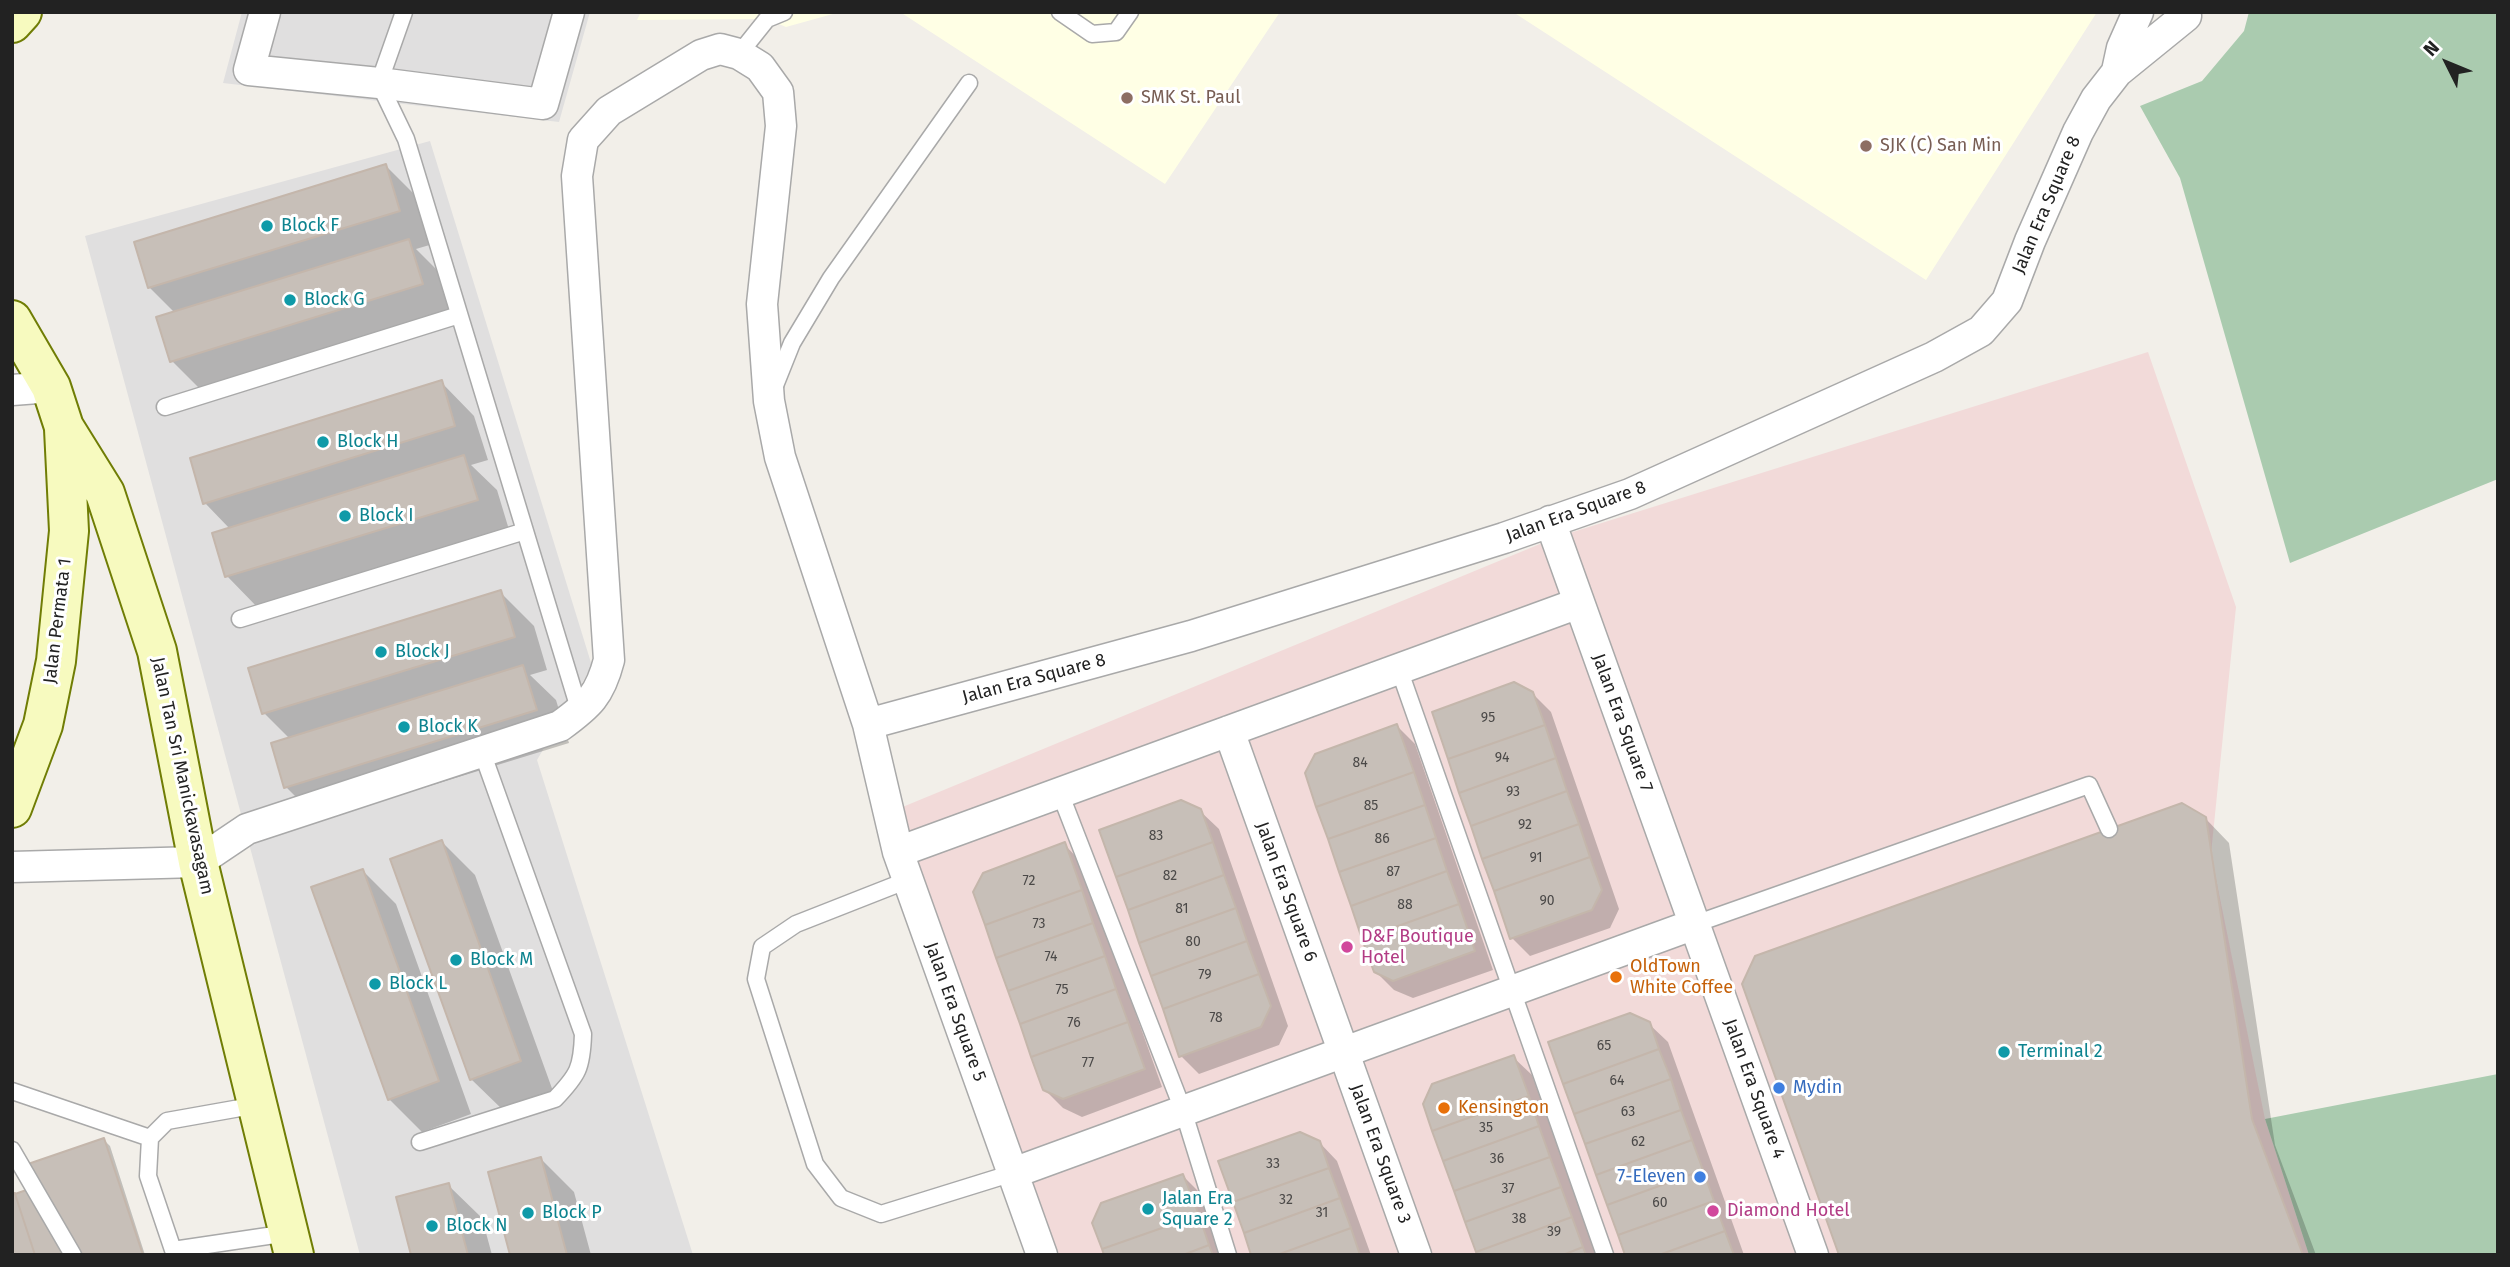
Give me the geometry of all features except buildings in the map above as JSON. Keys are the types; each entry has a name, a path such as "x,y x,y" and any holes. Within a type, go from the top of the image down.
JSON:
{"main road":[{"path":"12,23 22,12"},
{"name":"Jalan Tan Sri Manickavasagam","path":"12,320 51,387 64,427 105,493 157,651 198,862 291,1244"},
{"name":"Jalan Permata 1","path":"12,808 43,725 56,660 69,531 64,427"}],"street":[{"path":"265,12 249,70 543,104 569,12"},
{"name":"Jalan Era Square 8","path":"2117,72 2122,48 2138,12"},
{"name":"Jalan Era Square 8","path":"868,724 1191,636 1504,538 1630,494 1934,357 1981,331 2007,302 2029,241 2078,132 2096,99 2117,72 2181,13"},
{"path":"12,867 198,862 247,829 560,726 580,712 603,685 609,660 577,176 583,140 609,110 701,55 720,49 739,54"},
{"name":"Jalan Era Square 5","path":"739,54 760,67 778,92 781,126 762,304 769,401 780,457 868,724 898,852 1013,1173"},
{"path":"12,390 51,387"},
{"name":"Jalan Era Square 7","path":"1550,521 1695,924"},
{"path":"898,852 1579,603"},
{"name":"Jalan Era Square 6","path":"1228,731 1343,1052"},
{"path":"1042,1255 1013,1173 1695,924"},
{"name":"Jalan Era Square 4","path":"1695,924 1813,1255"},
{"name":"Jalan Era Square 3","path":"1343,1052 1416,1255"}],"lane":[{"path":"404,12 379,83 406,138 580,712"},
{"path":"739,54 767,19 783,12"},
{"path":"1060,12 1092,34 1116,32 1130,12"},
{"path":"769,401 792,343 831,278 969,83"},
{"path":"164,407 459,315"},
{"path":"240,619 525,531"},
{"path":"1399,669 1605,1255"},
{"path":"420,1142 555,1099 571,1083 582,1061 583,1034 482,752"},
{"path":"1695,924 2089,785 2109,829"},
{"path":"1060,793 1184,1110 1228,1255"},
{"path":"908,880 796,924 762,947 756,979 815,1164 841,1198 881,1214 1013,1173"},
{"path":"12,1091 150,1138"},
{"path":"257,1105 167,1121 150,1138 148,1176 169,1252 291,1244"},
{"path":"12,1150 73,1255"}],"shaded area":[{"path":"242,12 590,12 559,122 223,83"},
{"path":"641,12 840,12 786,27 767,19 637,20"},
{"name":"SMK St. Paul","path":"900,12 1280,12 1165,184"},
{"name":"SJK (C) San Min","path":"1513,12 2097,12 1926,280"},
{"path":"2249,12 2498,12 2498,479 2290,563 2180,178 2140,106 2202,81 2244,31"},
{"path":"430,141 592,666 537,760 693,1255 360,1255 85,236"},
{"path":"2148,352 2236,607 2211,854 2265,1119 2309,1255 1038,1255 888,813 1557,537"},
{"path":"2498,1074 2498,1255 2309,1255 2265,1119"}],"place":[{"name":"SMK St. Paul","path":"1127,98"},
{"name":"SJK (C) San Min","path":"1866,146"},
{"name":"Block F","path":"267,226"},
{"name":"Block G","path":"290,300"},
{"name":"Block H","path":"323,442"},
{"name":"Block I","path":"345,516"},
{"name":"Block J","path":"381,652"},
{"name":"Block K","path":"404,727"},
{"name":"D&F Boutique Hotel","path":"1347,947"},
{"name":"Block M","path":"456,960"},
{"name":"OldTown White Coffee","path":"1616,977"},
{"name":"Block L","path":"375,984"},
{"name":"Terminal 2","path":"2004,1052"},
{"name":"Mydin","path":"1779,1088"},
{"name":"Kensington","path":"1444,1108"},
{"name":"7-Eleven","path":"1700,1177"},
{"name":"Jalan Era Square 2","path":"1148,1209"},
{"name":"Diamond Hotel","path":"1713,1211"},
{"name":"Block P","path":"528,1213"},
{"name":"Block N","path":"432,1226"}]}
